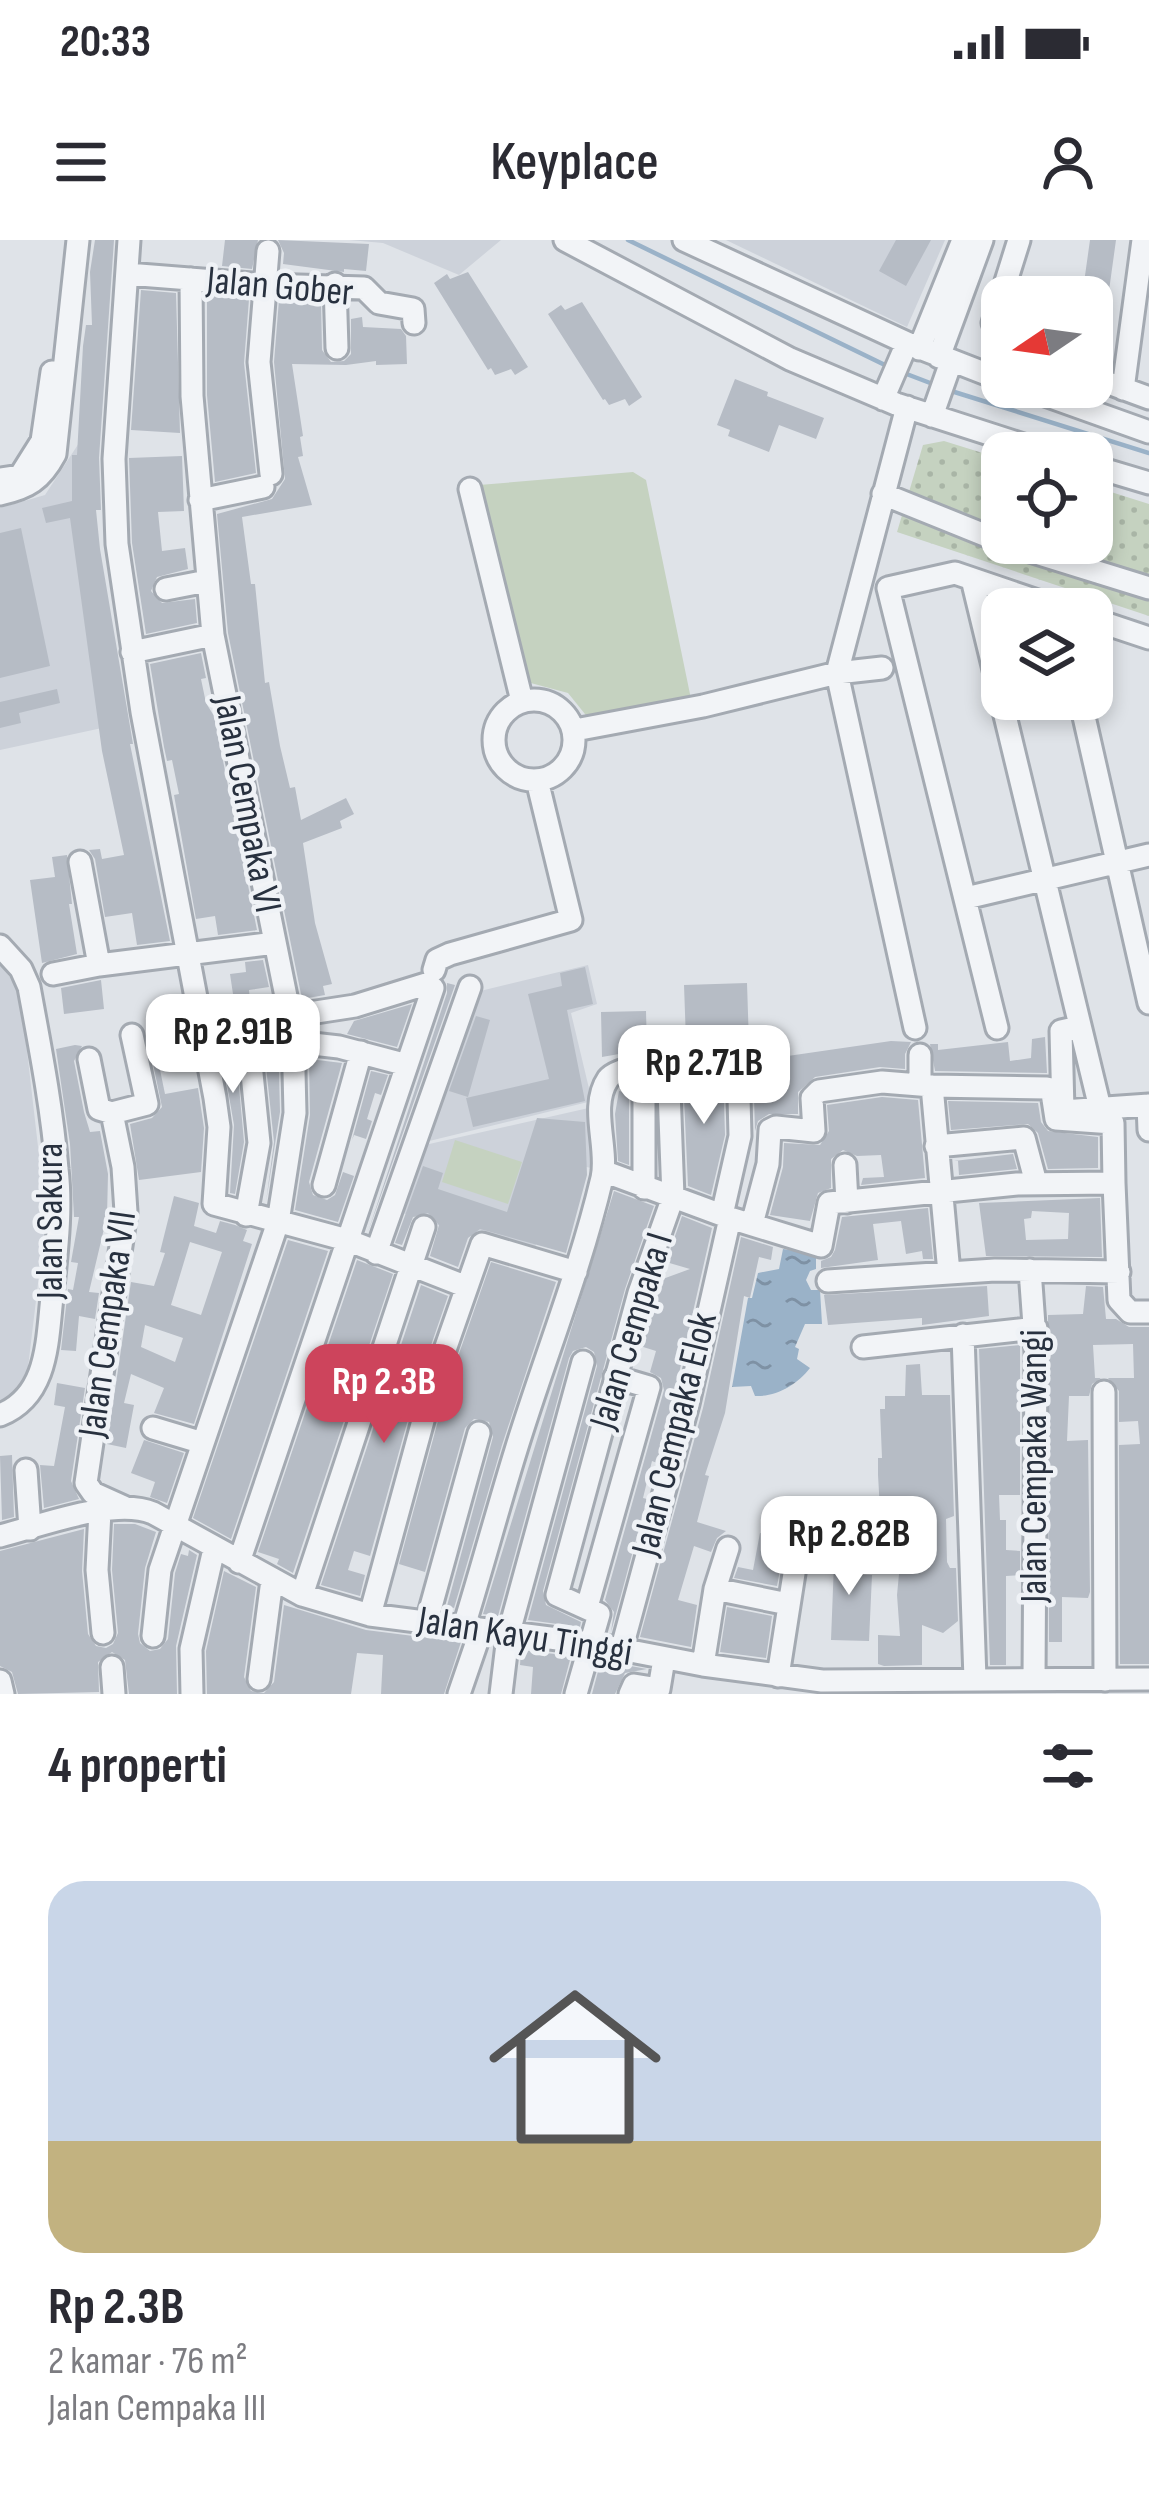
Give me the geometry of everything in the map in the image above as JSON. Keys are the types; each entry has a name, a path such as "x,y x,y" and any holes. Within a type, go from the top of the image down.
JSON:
{"street":[{"path":"0,479 20,476 42,441 63,240"},
{"path":"0,494 27,488 45,472 55,454 78,240"},
{"path":"129,240 114,459 117,544 132,652 217,1112 213,1202 216,1207 347,1240 467,1287"},
{"path":"565,240 790,359 981,378"},
{"path":"684,240 1014,432"},
{"path":"921,374 963,240"},
{"path":"915,1028 837,673 907,407 982,240"},
{"path":"1007,276 1018,240"},
{"path":"1123,389 1143,240"},
{"path":"200,500 267,480 260,362 268,251"},
{"name":"Jalan Gober","path":"127,274 364,287 379,303 413,309 415,323"},
{"name":"Jalan Cempaka VI","path":"154,1636 160,1570 278,1222 293,1136 295,1042 213,635 190,369 191,279"},
{"path":"334,284 337,348"},
{"path":"1113,385 1149,398"},
{"path":"1082,408 1149,432"},
{"path":"1113,472 1149,483"},
{"path":"470,489 522,700"},
{"path":"883,494 981,534"},
{"path":"1071,564 1149,588"},
{"path":"997,1028 888,588 956,573 999,588"},
{"path":"972,579 1100,1108"},
{"path":"166,589 207,581"},
{"path":"1113,626 1149,638"},
{"path":"132,652 213,635"},
{"path":"575,730 704,706 837,673 882,668"},
{"path":"522,700 541,700 557,707 575,730 567,763 554,775 537,780 512,773 496,752 497,725 522,700"},
{"path":"1085,720 1149,1003"},
{"path":"239,1562 407,1066 437,960 571,920 537,780"},
{"path":"966,898 1149,855"},
{"path":"80,862 99,964"},
{"path":"53,974 99,964 275,944"},
{"name":"Jalan Sakura","path":"0,946 29,986 58,1171 47,1341 40,1377 24,1401 0,1415"},
{"path":"290,1016 356,1006 433,977"},
{"path":"376,1252 470,986"},
{"path":"246,1214 259,1143 247,1024"},
{"path":"1079,1027 1061,1031 1064,1111 1148,1105 1149,1130"},
{"path":"112,1113 147,1104 132,1035"},
{"path":"295,1042 362,1052 407,1066"},
{"path":"324,1185 362,1052"},
{"name":"Jalan Cempaka Elok","path":"621,1651 735,1219 738,1059 733,1055 668,1063"},
{"path":"920,1055 950,1273"},
{"name":"Jalan Cempaka VII","path":"89,1059 99,1109 112,1113 126,1212 86,1483 93,1493 124,1507"},
{"path":"459,1694 516,1449 576,1272 604,1171 600,1108 607,1080 622,1069 668,1063"},
{"name":"Jalan Cempaka I","path":"587,1607 556,1595 615,1377 673,1197 668,1063"},
{"path":"644,1066 644,1188"},
{"path":"735,1219 768,1164 770,1130 814,1131 812,1098 821,1090 882,1082 1051,1090 1056,1119 1113,1123 1118,1272 1137,1301"},
{"path":"936,1146 1024,1138 1036,1183"},
{"path":"845,1165 847,1202"},
{"path":"604,1171 823,1245 828,1204 1036,1183 1114,1183"},
{"path":"302,1594 424,1227"},
{"path":"370,1615 433,1384 482,1244 576,1272"},
{"path":"827,1281 1030,1270 1118,1272"},
{"name":"Jalan Cempaka Wangi","path":"1028,1684 1036,1328 1030,1270"},
{"path":"863,1347 1036,1328"},
{"path":"963,1335 975,1679"},
{"path":"501,1694 508,1636 583,1362"},
{"path":"615,1377 689,1399"},
{"path":"576,1694 598,1613 587,1607 650,1387"},
{"path":"1104,1393 1105,1680"},
{"path":"153,1428 203,1443"},
{"path":"427,1621 479,1433"},
{"path":"26,1470 30,1529"},
{"path":"1,1533 124,1507"},
{"name":"Jalan Kayu Tinggi","path":"124,1507 142,1508 302,1594 370,1615 589,1643 822,1688 914,1687 975,1679 1077,1687 1105,1680 1149,1679"},
{"path":"100,1511 97,1570 103,1634"},
{"path":"703,1665 728,1548"},
{"path":"778,1676 798,1548"},
{"path":"192,1694 191,1649 214,1549"},
{"path":"259,1679 272,1580"},
{"path":"716,1589 788,1604"},
{"path":"630,1694 634,1685 659,1689 664,1659"},
{"path":"112,1667 114,1694"},
{"path":"0,1679 3,1694"}],"shaded area":[{"path":"349,240 501,240 459,275 383,243"},
{"path":"726,240 945,240 907,327"},
{"path":"79,443 102,728 0,750 0,508 45,495"},
{"path":"0,964 20,990 46,1216 27,1376 7,1404 0,1405"},
{"path":"588,965 597,1004 571,1013 592,1101 417,1144 472,993"},
{"path":"593,1107 592,1168 562,1163 532,1257 394,1210 416,1147"}],"green space":[{"path":"944,441 981,452 981,560 897,532 923,445"},
{"path":"633,472 646,480 691,699 589,719 568,693 527,682 479,485"},
{"path":"1113,493 1149,504 1149,616 1113,604 1113,588 1065,588 993,564 1113,564"},
{"path":"455,1140 522,1162 508,1204 442,1182"}],"water":[{"path":"783,1249 816,1254 816,1269 806,1280 811,1290 820,1290 822,1324 805,1324 795,1347 799,1349 797,1359 810,1368 805,1374 778,1392 755,1396 751,1386 732,1387 748,1298 752,1298 758,1273 779,1269"}],"building":[{"path":"95,240 114,240 99,458 101,510 96,510 100,549 130,744 170,941 137,945 132,913 105,917 95,859 89,850 100,849 102,859 124,855 102,751 70,518 46,523 42,508 72,501 83,346 86,325 92,325 90,272"},
{"path":"225,240 258,240 252,269 222,266"},
{"path":"278,240 369,244 366,271 283,264"},
{"path":"896,240 931,240 906,286 879,271"},
{"path":"1090,240 1116,240 1111,276 1085,276"},
{"path":"468,272 528,367 515,375 511,369 495,375 488,370 434,283 447,274 450,279"},
{"path":"141,290 176,293 180,433 131,430"},
{"path":"207,295 249,299 244,363 256,473 215,482 207,395"},
{"path":"279,300 321,302 322,350 331,362 344,361 351,354 351,319 362,317 363,327 401,329 406,336 407,364 292,364 303,436 303,456 298,457 312,505 242,517 251,584 255,584 265,683 269,682 280,746 301,820 346,798 354,814 340,821 342,828 303,843 315,923 332,984 323,986 325,995 302,999 228,633 217,514 272,499 285,479 274,362"},
{"path":"582,302 642,397 629,406 625,399 609,405 603,400 548,314 561,305 565,310"},
{"path":"735,379 824,418 816,439 779,425 769,452 728,436 730,430 717,425"},
{"path":"182,456 184,511 158,512 162,551 185,548 188,569 157,577 151,591 162,603 195,599 197,623 146,634 132,543 129,458"},
{"path":"21,528 50,666 0,678 0,533"},
{"path":"201,653 206,678 201,679 214,716 257,930 218,935 215,916 196,919 174,795 179,794 172,760 167,761 150,664"},
{"path":"57,689 60,703 19,713 21,723 0,728 0,702"},
{"path":"67,855 77,954 42,963 30,880 55,877 52,857"},
{"path":"263,960 269,987 249,990 251,1010 236,1014 230,974 246,972 245,962"},
{"path":"585,967 593,1004 567,1010 585,1101 473,1127 466,1098 549,1079 528,994 562,986 560,973"},
{"path":"101,980 104,1009 64,1014 61,988"},
{"path":"447,983 455,985 368,1232 447,993"},
{"path":"747,983 749,1044 686,1041 684,985"},
{"path":"412,1004 397,1047 347,1034 354,1021"},
{"path":"646,1011 647,1049 602,1057 601,1012"},
{"path":"476,1016 490,1020 468,1097 449,1091"},
{"path":"261,1019 275,1019 278,1033 280,1112 266,1202 274,1142"},
{"path":"223,1020 233,1020 244,1142 235,1194 230,1193 234,1125 218,1033 223,1032"},
{"path":"187,1032 192,1055 158,1060 165,1094 198,1088 204,1128 201,1172 139,1180 130,1124 152,1118 162,1107 148,1040"},
{"path":"1045,1037 1047,1073 935,1071 930,1044 938,1044 938,1050 1008,1042 1010,1061 1031,1058 1032,1039"},
{"path":"911,1042 905,1069 880,1067 815,1077 798,1092 798,1114 769,1114 758,1121 755,1131 753,1061"},
{"path":"82,1046 74,1061 84,1112 90,1132 100,1131 108,1174 107,1216 89,1292 99,1293 95,1319 79,1316 76,1351 61,1350 68,1289 73,1290 78,1263 71,1262 79,1217 74,1217 70,1144 56,1049"},
{"path":"309,1059 342,1063 309,1182 313,1195 327,1200 335,1195 343,1172 354,1176 338,1222 295,1210 310,1115"},
{"path":"371,1071 388,1075 381,1095 375,1093 366,1139 354,1135 352,1140"},
{"path":"723,1071 725,1135 711,1195 688,1186 683,1075"},
{"path":"619,1091 629,1093 629,1165 618,1161 615,1114"},
{"path":"882,1097 918,1100 925,1178 861,1185 863,1178 884,1177 881,1155 857,1156 843,1150 831,1159 831,1188 818,1193 810,1221 770,1215 784,1143 820,1145 829,1131 827,1105"},
{"path":"948,1101 1038,1103 1048,1131 1098,1137 1098,1168 1048,1169 1038,1133 1028,1124 951,1130"},
{"path":"537,1118 585,1122 587,1175 566,1253 480,1229 468,1238 458,1267 430,1256 439,1225 428,1213 413,1217 402,1245 395,1243 423,1166 443,1173 438,1189 507,1212"},
{"path":"1013,1154 1017,1169 959,1175 958,1161 954,1161"},
{"path":"614,1191 654,1206 625,1289 543,1591 546,1605 581,1622 580,1627 528,1620 597,1366 594,1352 586,1347 573,1351 569,1358 498,1616 483,1614"},
{"path":"174,1196 199,1203 194,1226 216,1233 220,1221 235,1225 247,1230 243,1241 252,1244 194,1424 154,1413 164,1388 131,1374 124,1403 134,1405 126,1448 107,1444 131,1282 154,1286 165,1253 160,1252","holes":["190,1242 222,1252 201,1315 171,1305","145,1325 183,1338 175,1362 141,1347"]},
{"path":"1100,1198 1102,1257 986,1256 979,1203","holes":["1032,1211 1069,1213 1068,1239 1026,1240 1024,1219 1031,1218"]},
{"path":"928,1208 933,1259 923,1259 922,1251 906,1254 901,1221 873,1224 878,1260 821,1268 821,1261 835,1250 842,1217"},
{"path":"682,1216 712,1228 673,1400 657,1463 652,1461 643,1498 647,1499 611,1632 614,1612 605,1600 664,1390 661,1378 650,1372 656,1351 640,1346 660,1280 690,1269 666,1262"},
{"path":"741,1237 773,1247 771,1260 759,1257 750,1298 744,1296 725,1413 705,1475 709,1476 697,1522 726,1531 711,1552 694,1546 678,1600 697,1605 691,1647 640,1637 703,1408"},
{"path":"288,1240 328,1251 231,1539 193,1518"},
{"path":"357,1260 393,1274 293,1573 277,1564 279,1559 258,1552"},
{"path":"491,1262 556,1282 454,1608 447,1606 493,1437 489,1422 474,1419 465,1428 425,1572 399,1564 447,1388"},
{"path":"421,1285 448,1296 419,1380 370,1556 354,1551 348,1570 365,1575 360,1596 321,1585"},
{"path":"987,1286 989,1316 922,1325 922,1318 828,1325 824,1295"},
{"path":"1086,1286 1103,1287 1106,1319 1129,1327 1149,1327 1149,1664 1120,1664 1119,1445 1140,1444 1138,1421 1119,1422 1119,1391 1108,1378 1134,1378 1133,1344 1093,1345 1095,1378 1101,1378 1092,1384 1089,1396 1069,1396 1067,1441 1088,1440 1090,1592 1088,1598 1062,1597 1062,1642 1049,1642 1048,1315 1083,1314"},
{"path":"1020,1345 1020,1495 999,1495 1000,1520 1006,1520 1006,1550 1020,1551 1020,1575 1006,1576 1006,1665 990,1665 979,1349"},
{"path":"920,1364 922,1395 950,1395 954,1516 946,1519 947,1562 956,1568 958,1621 943,1633 922,1625 922,1665 884,1666 878,1664 878,1635 900,1636 901,1553 895,1553 895,1544 882,1544 880,1409 885,1409 885,1396 905,1396 906,1365"},
{"path":"57,1383 85,1388 71,1481 79,1499 44,1508 40,1465 54,1466 65,1407 54,1405"},
{"path":"144,1440 184,1453 167,1503 150,1497 155,1482 131,1473"},
{"path":"12,1455 14,1517 2,1520 0,1456"},
{"path":"773,1507 786,1509 777,1586 734,1578 738,1567 753,1570 760,1533 768,1534"},
{"path":"114,1524 135,1524 156,1532 145,1568 138,1634 150,1651 160,1649 168,1639 181,1554 188,1556 189,1550 197,1555 176,1646 177,1694 129,1694 125,1660 112,1652 98,1662 99,1692 18,1694 12,1672 0,1666 0,1551 84,1529 88,1634 96,1646 106,1648 118,1633 112,1570"},
{"path":"828,1542 848,1543 847,1574 872,1575 869,1641 831,1640 834,1563 827,1563"},
{"path":"224,1571 256,1587 244,1677 251,1691 264,1693 274,1682 284,1605 366,1630 461,1642 444,1694 381,1694 383,1655 357,1653 351,1694 207,1694 206,1651"},
{"path":"727,1607 772,1616 766,1658 720,1652"},
{"path":"521,1650 571,1656 561,1694 531,1694 533,1667 520,1665"},
{"path":"600,1664 647,1669 625,1673 615,1694 592,1694"}],"waterway":[{"path":"628,240 887,366"},
{"path":"904,373 938,386"},
{"path":"948,390 1149,453"}]}
